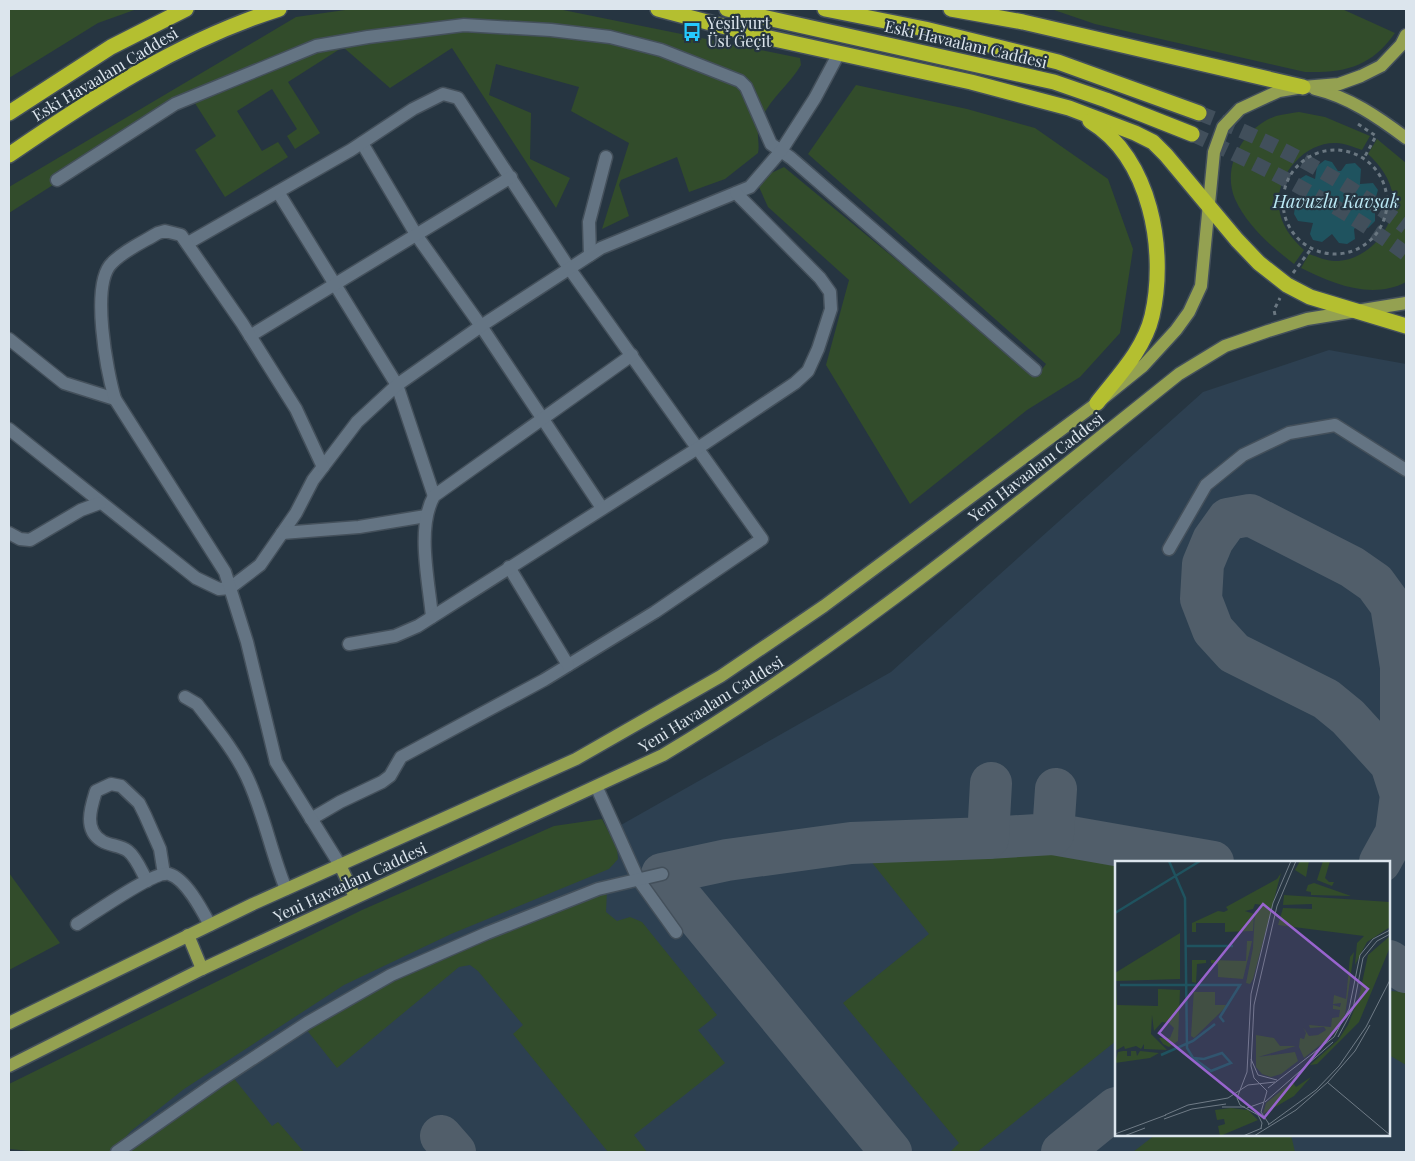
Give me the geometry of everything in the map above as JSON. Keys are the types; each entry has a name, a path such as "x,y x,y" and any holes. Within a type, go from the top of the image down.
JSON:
{"highway":[{"name":"Eski Havaalanı Caddesi","path":"9,113 111,47 186,9"},
{"name":"Eski Havaalanı Caddesi","path":"9,154 167,54 233,24 279,9"},
{"path":"658,9 839,53 971,82 1069,108 1135,132 1152,142 1259,263 1278,278 1310,297 1406,326"},
{"name":"Eski Havaalanı Caddesi","path":"727,9 1054,82 1192,134"},
{"name":"Eski Havaalanı Caddesi","path":"825,9 924,29 1058,62 1199,113"},
{"path":"951,9 1023,22 1303,87"},
{"path":"1069,108 1101,127 1123,149 1142,185 1154,232 1157,272 1151,318 1135,355 1097,403"}],"main road":[{"name":"Yeni Havaalanı Caddesi","path":"9,1023 286,889 576,759 722,676 824,606 1097,403 1143,366 1176,330 1188,312 1201,286 1214,152 1223,127 1240,109 1279,92 1303,87 1339,84 1361,76 1381,66 1404,40"},
{"path":"1303,87 1337,95 1371,113 1406,138"},
{"name":"Yeni Havaalanı Caddesi","path":"9,1066 202,969 664,756 734,714 810,661 998,518 1179,374 1225,346 1307,319 1353,310 1406,303"},
{"path":"340,865 355,897"},
{"path":"188,935 202,969"}],"street":[{"path":"58,180 175,104 316,46 368,36 464,25 551,30 610,37 661,50 732,77 746,87 771,144 798,164 1034,370"},
{"path":"9,429 196,578 219,590 230,588 260,565 323,467 357,422 397,385 481,326 601,248 750,187 781,151 815,98 839,53"},
{"path":"188,244 430,100 443,94 458,98 569,268 762,539 656,612 568,666 401,757 390,776 382,782 340,802 311,819"},
{"path":"362,142 417,236 481,326 602,508"},
{"path":"590,255 589,222 606,157"},
{"path":"250,336 511,178"},
{"path":"278,192 397,385 434,496"},
{"path":"349,644 395,636 432,617 698,448 795,383 808,371 818,350 831,308 830,292 820,278 736,193"},
{"path":"323,467 296,409 188,244 175,232 158,233 111,263 105,274 102,288 103,336 108,372 115,400 224,572 250,651 276,762 340,865"},
{"path":"9,339 64,383 115,400"},
{"path":"432,617 425,535 426,516 434,496 632,355"},
{"path":"1169,549 1206,485 1243,455 1290,433 1335,425 1406,470"},
{"path":"9,533 20,539 30,540 81,510 100,503"},
{"path":"282,532 359,527 426,516"},
{"path":"509,567 568,666"},
{"path":"185,697 197,704 246,774 270,837 277,868 286,889"},
{"path":"147,881 131,853 121,847 101,841 92,830 88,815 96,791 105,786 121,786 139,803 160,849 164,874"},
{"path":"597,788 638,879 676,932"},
{"path":"77,924 147,881 164,874 173,876 191,894 210,925"},
{"path":"117,1152 217,1082 283,1039 391,975 487,932 598,889 662,874"}],"path":[{"path":"1358,124 1376,136 1364,158"},
{"path":"1332,149 1349,151 1364,158 1376,169 1384,183 1387,198 1386,214 1380,229 1370,241 1357,250 1342,254 1326,254 1311,249 1297,239 1287,224 1282,208 1283,191 1289,175 1300,162 1315,152 1332,149"}],"shaded area":[{"path":"1329,350 1406,364 1406,1152 30,1152 494,897 891,672 1203,392"}],"green space":[{"path":"9,9 137,9 98,23 9,78"},
{"path":"352,9 558,9 800,58 801,65 772,101 762,117 758,129 758,153 725,179 689,192 677,157 621,180 619,185 629,216 602,229 629,143 571,111 579,87 496,64 489,95 531,113 530,159 570,178 556,208 452,48 390,88 343,47 288,82 320,133 295,149 287,136 297,129 272,89 237,111 262,151 278,142 288,157 225,197 195,150 216,136 191,97 9,213 9,187 296,17"},
{"path":"1051,9 1342,9 1395,33 1376,54 1356,66 1333,71 1305,72 1095,24"},
{"path":"856,85 967,109 1035,128 1108,179 1133,249 1120,333 1080,377 1027,410 910,504 826,365 849,280 768,207 759,187 767,175 784,167 1037,376 1046,364 808,154"},
{"path":"1299,112 1325,117 1370,136 1362,150 1346,144 1336,143 1324,144 1313,148 1294,163 1287,173 1279,196 1280,214 1287,231 1304,250 1294,264 1269,243 1246,218 1235,199 1231,187 1231,174 1238,150 1254,129 1264,121 1276,116"},
{"path":"1377,139 1406,163 1406,282 1380,290 1366,290 1339,284 1301,268 1309,254 1325,260 1347,260 1369,249 1385,231 1393,208 1393,196 1390,183 1384,172 1368,154"},
{"path":"602,819 617,848 618,859 609,869 451,934 344,985 184,1089 131,1131 112,1152 42,1152 9,1149 9,1084 362,910 554,826"},
{"path":"1026,849 1139,861 1115,861 1115,1042 977,1152 950,1152 959,1143 843,1003 929,934 862,850"},
{"path":"9,873 60,943 9,970"},
{"path":"607,890 606,912 617,921 630,917 642,922 717,1015 698,1030 725,1063 634,1135 647,1152 608,1152 513,1034 523,1025 478,971 470,965 459,967 337,1068 306,1029 393,978"},
{"path":"1390,991 1406,992 1406,1065 1390,1056"},
{"path":"232,1076 272,1126 278,1122 304,1152 130,1152"},
{"path":"1154,1136 1291,1136 1295,1152 1133,1152"}],"water":[{"name":"Havuzlu Kavşak","path":"1325,160 1332,162 1338,171 1341,171 1346,164 1355,163 1361,169 1360,184 1373,183 1378,190 1375,200 1367,206 1375,212 1375,221 1368,228 1357,226 1354,229 1355,239 1347,244 1339,243 1332,234 1322,242 1313,240 1310,234 1313,223 1298,221 1294,214 1295,207 1304,200 1296,188 1298,180 1306,175 1315,179 1317,166"}],"taxiway":[{"path":"1250,515 1352,567 1375,583 1391,605 1401,667 1401,795 1391,764 1348,717 1326,699 1234,653 1213,630 1201,599 1203,564 1213,540 1228,519 1250,515"},
{"path":"891,1152 662,874 727,860 851,843 988,838 991,783"},
{"path":"988,838 1053,834 1056,789"},
{"path":"1381,861 1396,833 1401,795"},
{"path":"1053,834 1207,861"},
{"path":"1390,962 1406,972"},
{"path":"1062,1152 1115,1109"},
{"path":"441,1136 455,1152"}],"tunnel":[{"path":"1199,113 1254,136 1333,177 1406,227"},
{"path":"1192,134 1248,160 1329,203 1406,254"}],"place":[{"name":"Yeşilyurt Üst Geçit","path":"692,32"}]}
